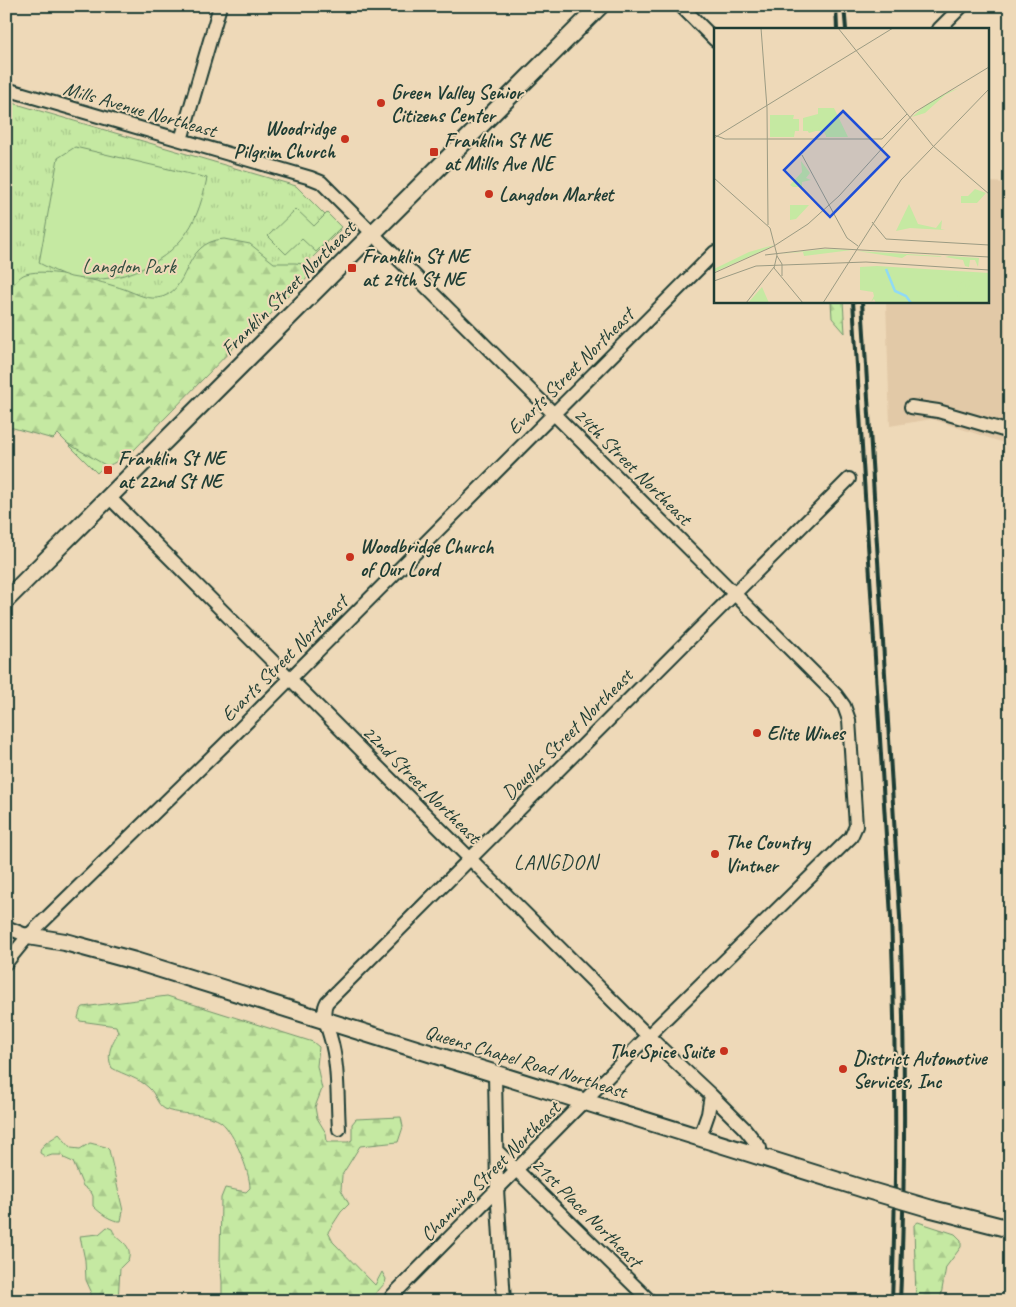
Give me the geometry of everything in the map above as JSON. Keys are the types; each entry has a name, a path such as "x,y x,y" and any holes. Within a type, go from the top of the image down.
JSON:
{"street":[{"name":"Franklin Street Northeast","path":"6,600 600,6"},
{"path":"681,6 714,39"},
{"path":"940,28 962,6"},
{"path":"181,140 216,7"},
{"name":"Mills Avenue Northeast","path":"6,89 321,182"},
{"name":"24th Street Northeast","path":"321,182 836,695 844,706 849,720 856,807"},
{"name":"Evarts Street Northeast","path":"6,962 28,936 290,678 714,253"},
{"path":"910,407 938,411 1010,432"},
{"name":"Douglas Street Northeast","path":"326,1021 324,1009 327,1002 849,479"},
{"name":"22nd Street Northeast","path":"110,497 648,1036 745,1129 760,1148"},
{"name":"Channing Street Northeast","path":"390,1301 392,1296 648,1036 851,837 856,826 856,807"},
{"path":"6,927 28,936"},
{"name":"Queens Chapel Road Northeast","path":"28,936 64,942 135,961 864,1189 1010,1229"},
{"path":"326,1021 335,1054 339,1129"},
{"path":"495,1074 498,1189 504,1301"},
{"path":"700,1137 708,1114 711,1095"},
{"name":"21st Place Northeast","path":"497,1151 650,1301"}],"shaded area":[{"path":"988,182 1010,183 1010,445 932,419 890,426 886,302 988,302"}],"green space":[{"name":"Langdon Park","path":"6,101 296,186 340,230 97,473 31,407 6,424"},
{"path":"75,147 207,178 197,213 187,232 177,245 151,264 119,276 103,279 71,277 39,263 58,158"},
{"path":"296,209 314,226 327,213 341,227 316,252 302,239 286,254 268,236"},
{"path":"224,239 250,244 274,263 303,264 309,271 307,278 283,299 271,314 238,343 134,450 107,466 67,443 58,434 53,439 6,426 6,290 21,277 35,272 75,276 124,289 144,297 157,298 168,294 176,288 200,249 210,242"},
{"path":"831,302 843,302 845,333 832,318"},
{"path":"167,996 313,1042 319,1047 317,1066 322,1089 315,1107 317,1118 326,1133 327,1142 348,1142 352,1140 352,1124 356,1119 401,1117 403,1127 398,1142 360,1146 342,1175 341,1190 349,1204 341,1212 328,1232 333,1242 375,1285 382,1272 386,1279 385,1283 369,1301 222,1301 220,1262 221,1198 225,1188 246,1192 250,1188 247,1172 236,1143 226,1127 219,1121 196,1114 169,1111 160,1104 151,1090 145,1085 112,1068 109,1054 118,1033 116,1026 80,1021 78,1018 83,1007"},
{"path":"59,1134 71,1148 80,1149 90,1143 106,1147 109,1150 123,1211 121,1221 110,1219 93,1206 93,1196 83,1186 73,1162 61,1155 46,1157 40,1153 44,1144"},
{"path":"918,1222 955,1234 961,1240 961,1247 946,1267 940,1301 916,1301 914,1225"},
{"path":"107,1227 112,1229 129,1250 128,1260 120,1268 118,1301 86,1301 91,1291 86,1280 85,1260 80,1236 99,1234"}],"railway":[{"path":"836,6 837,28"},
{"path":"844,6 846,28"},
{"path":"853,302 891,917 895,1109 892,1301"},
{"path":"862,302 900,917 904,1109 900,1301"}],"place":[{"name":"Green Valley Senior Citizens Center","path":"381,103"},
{"name":"Woodridge Pilgrim Church","path":"345,139"},
{"name":"Franklin St NE at Mills Ave NE","path":"434,152"},
{"name":"Langdon Market","path":"489,194"},
{"name":"Franklin St NE at 24th St NE","path":"352,268"},
{"name":"Franklin St NE at 22nd St NE","path":"108,470"},
{"name":"Woodbridge Church of Our Lord","path":"350,557"},
{"name":"Elite Wines","path":"757,733"},
{"name":"The Country Vintner","path":"715,854"},
{"name":"The Spice Suite","path":"724,1051"},
{"name":"District Automotive Services, Inc","path":"843,1069"}],"district":[{"name":"LANGDON","path":"556,862"}]}
